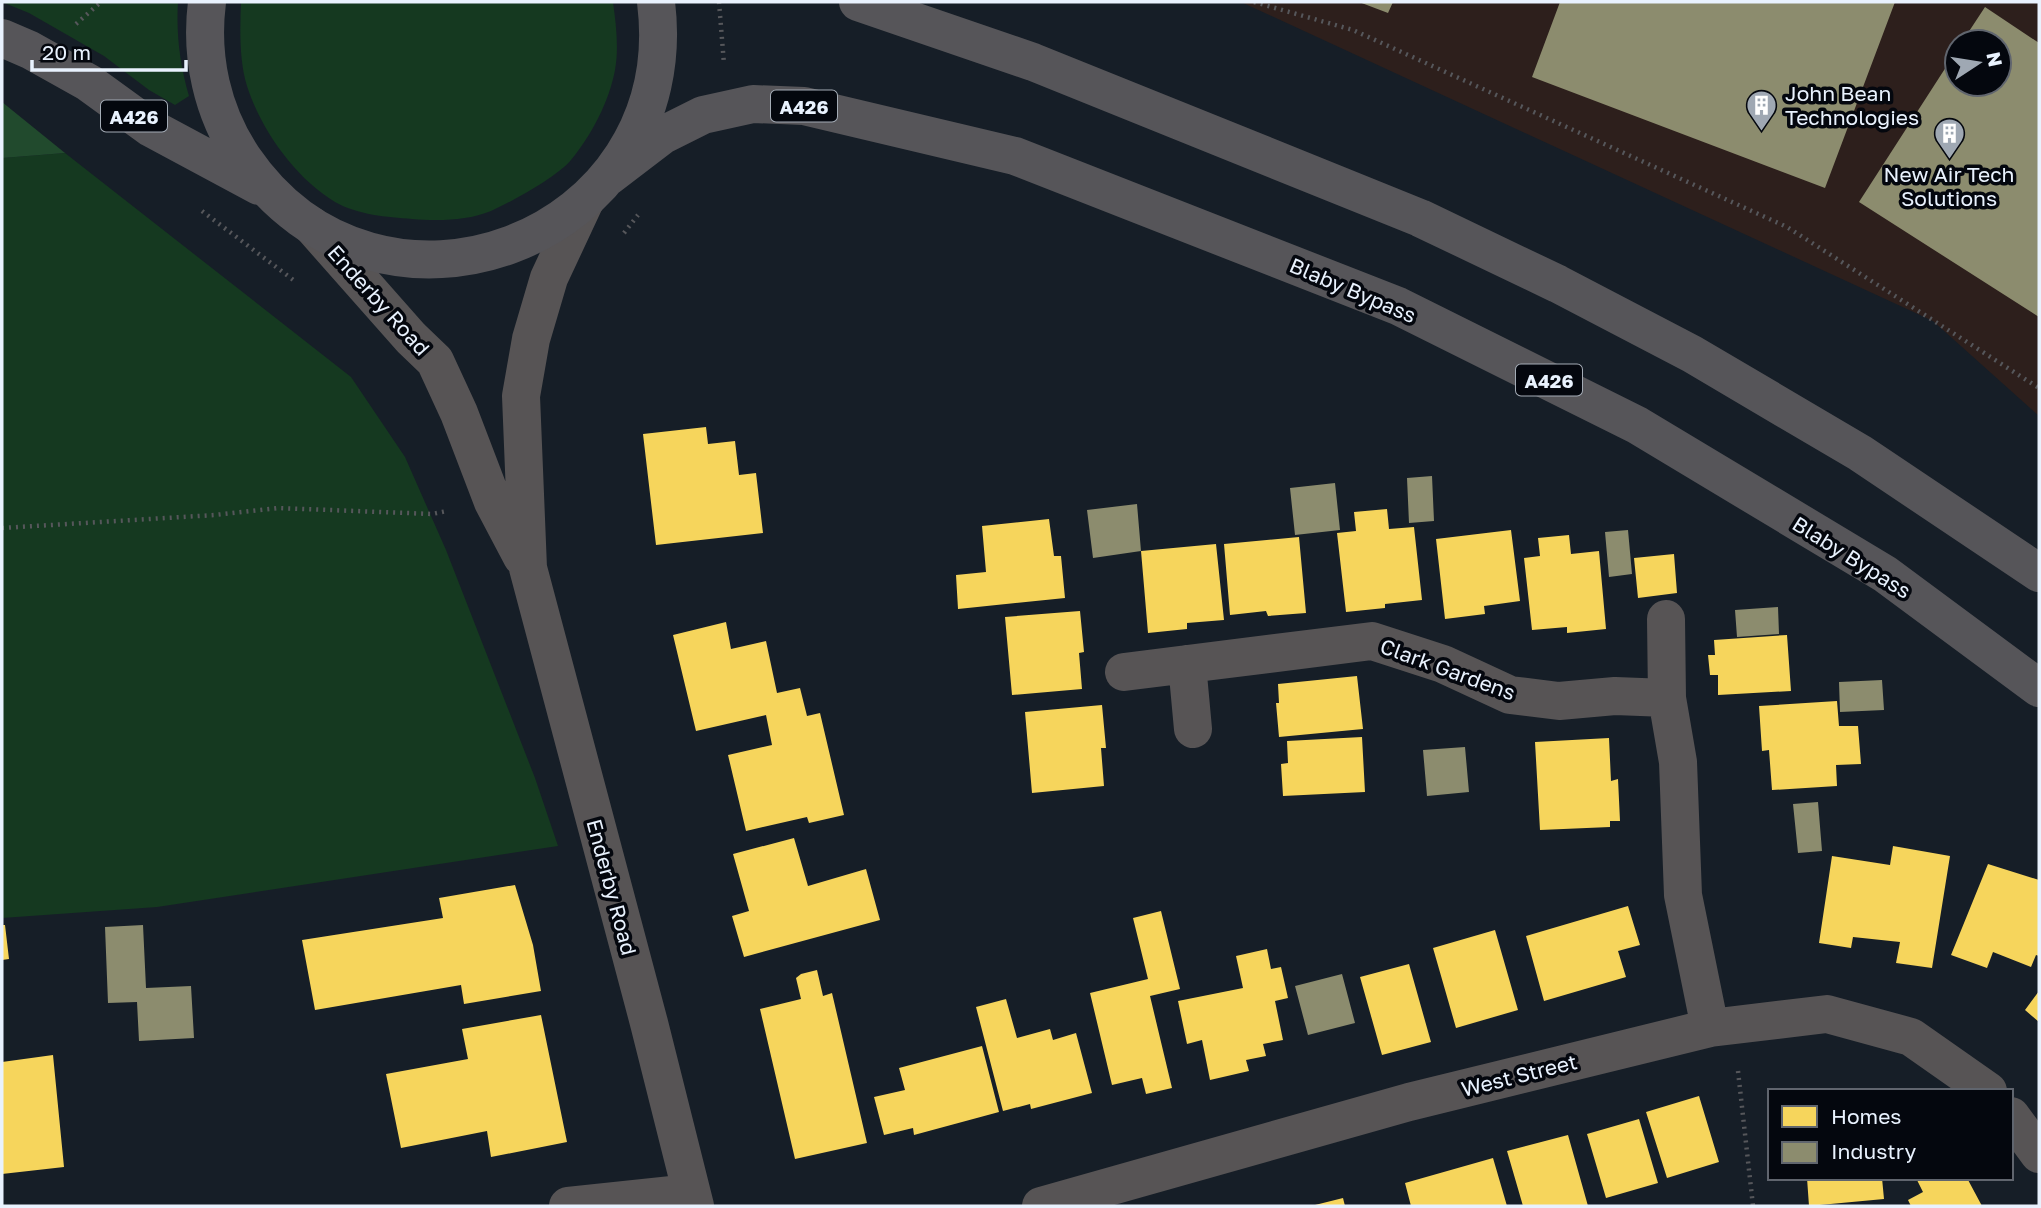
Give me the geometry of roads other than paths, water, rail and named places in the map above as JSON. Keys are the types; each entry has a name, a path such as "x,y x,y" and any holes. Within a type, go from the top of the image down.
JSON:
{"main road":[{"path":"207,2 204,26 207,69 214,100 231,140 268,191"},
{"path":"597,189 628,148 644,115 656,71 660,27 656,2"},
{"path":"858,2 1033,62 1408,212 1558,284 1692,354 1860,453 2039,573"},
{"name":"A426","path":"2,38 30,50 89,83 151,128 268,191"},
{"name":"Blaby Bypass","path":"268,191 312,226 335,239 388,256 428,260 461,258 495,251 523,241 552,226 663,135 703,115 754,104 804,106 1015,156 1398,306 1637,425 1885,574 2039,688"}],"street":[{"name":"Enderby Road","path":"597,189 549,278 531,339 522,396 528,568 693,1199"},
{"name":"Enderby Road","path":"312,226 411,338 435,361 493,502 528,568"},
{"path":"1666,619 1667,698 1678,762 1683,895 1721,1026"},
{"name":"Clark Gardens","path":"1124,672 1372,641 1443,664 1510,695 1559,701 1615,696 1667,698"},
{"path":"1187,664 1193,729"},
{"name":"West Street","path":"1041,1206 1409,1102 1721,1026 1827,1014 1911,1037 1985,1089"},
{"path":"2013,1119 2039,1154"},
{"path":"568,1206 693,1199"}],"place":[{"name":"John Bean Technologies","path":"1762,132"},
{"name":"New Air Tech Solutions","path":"1949,161"}]}
